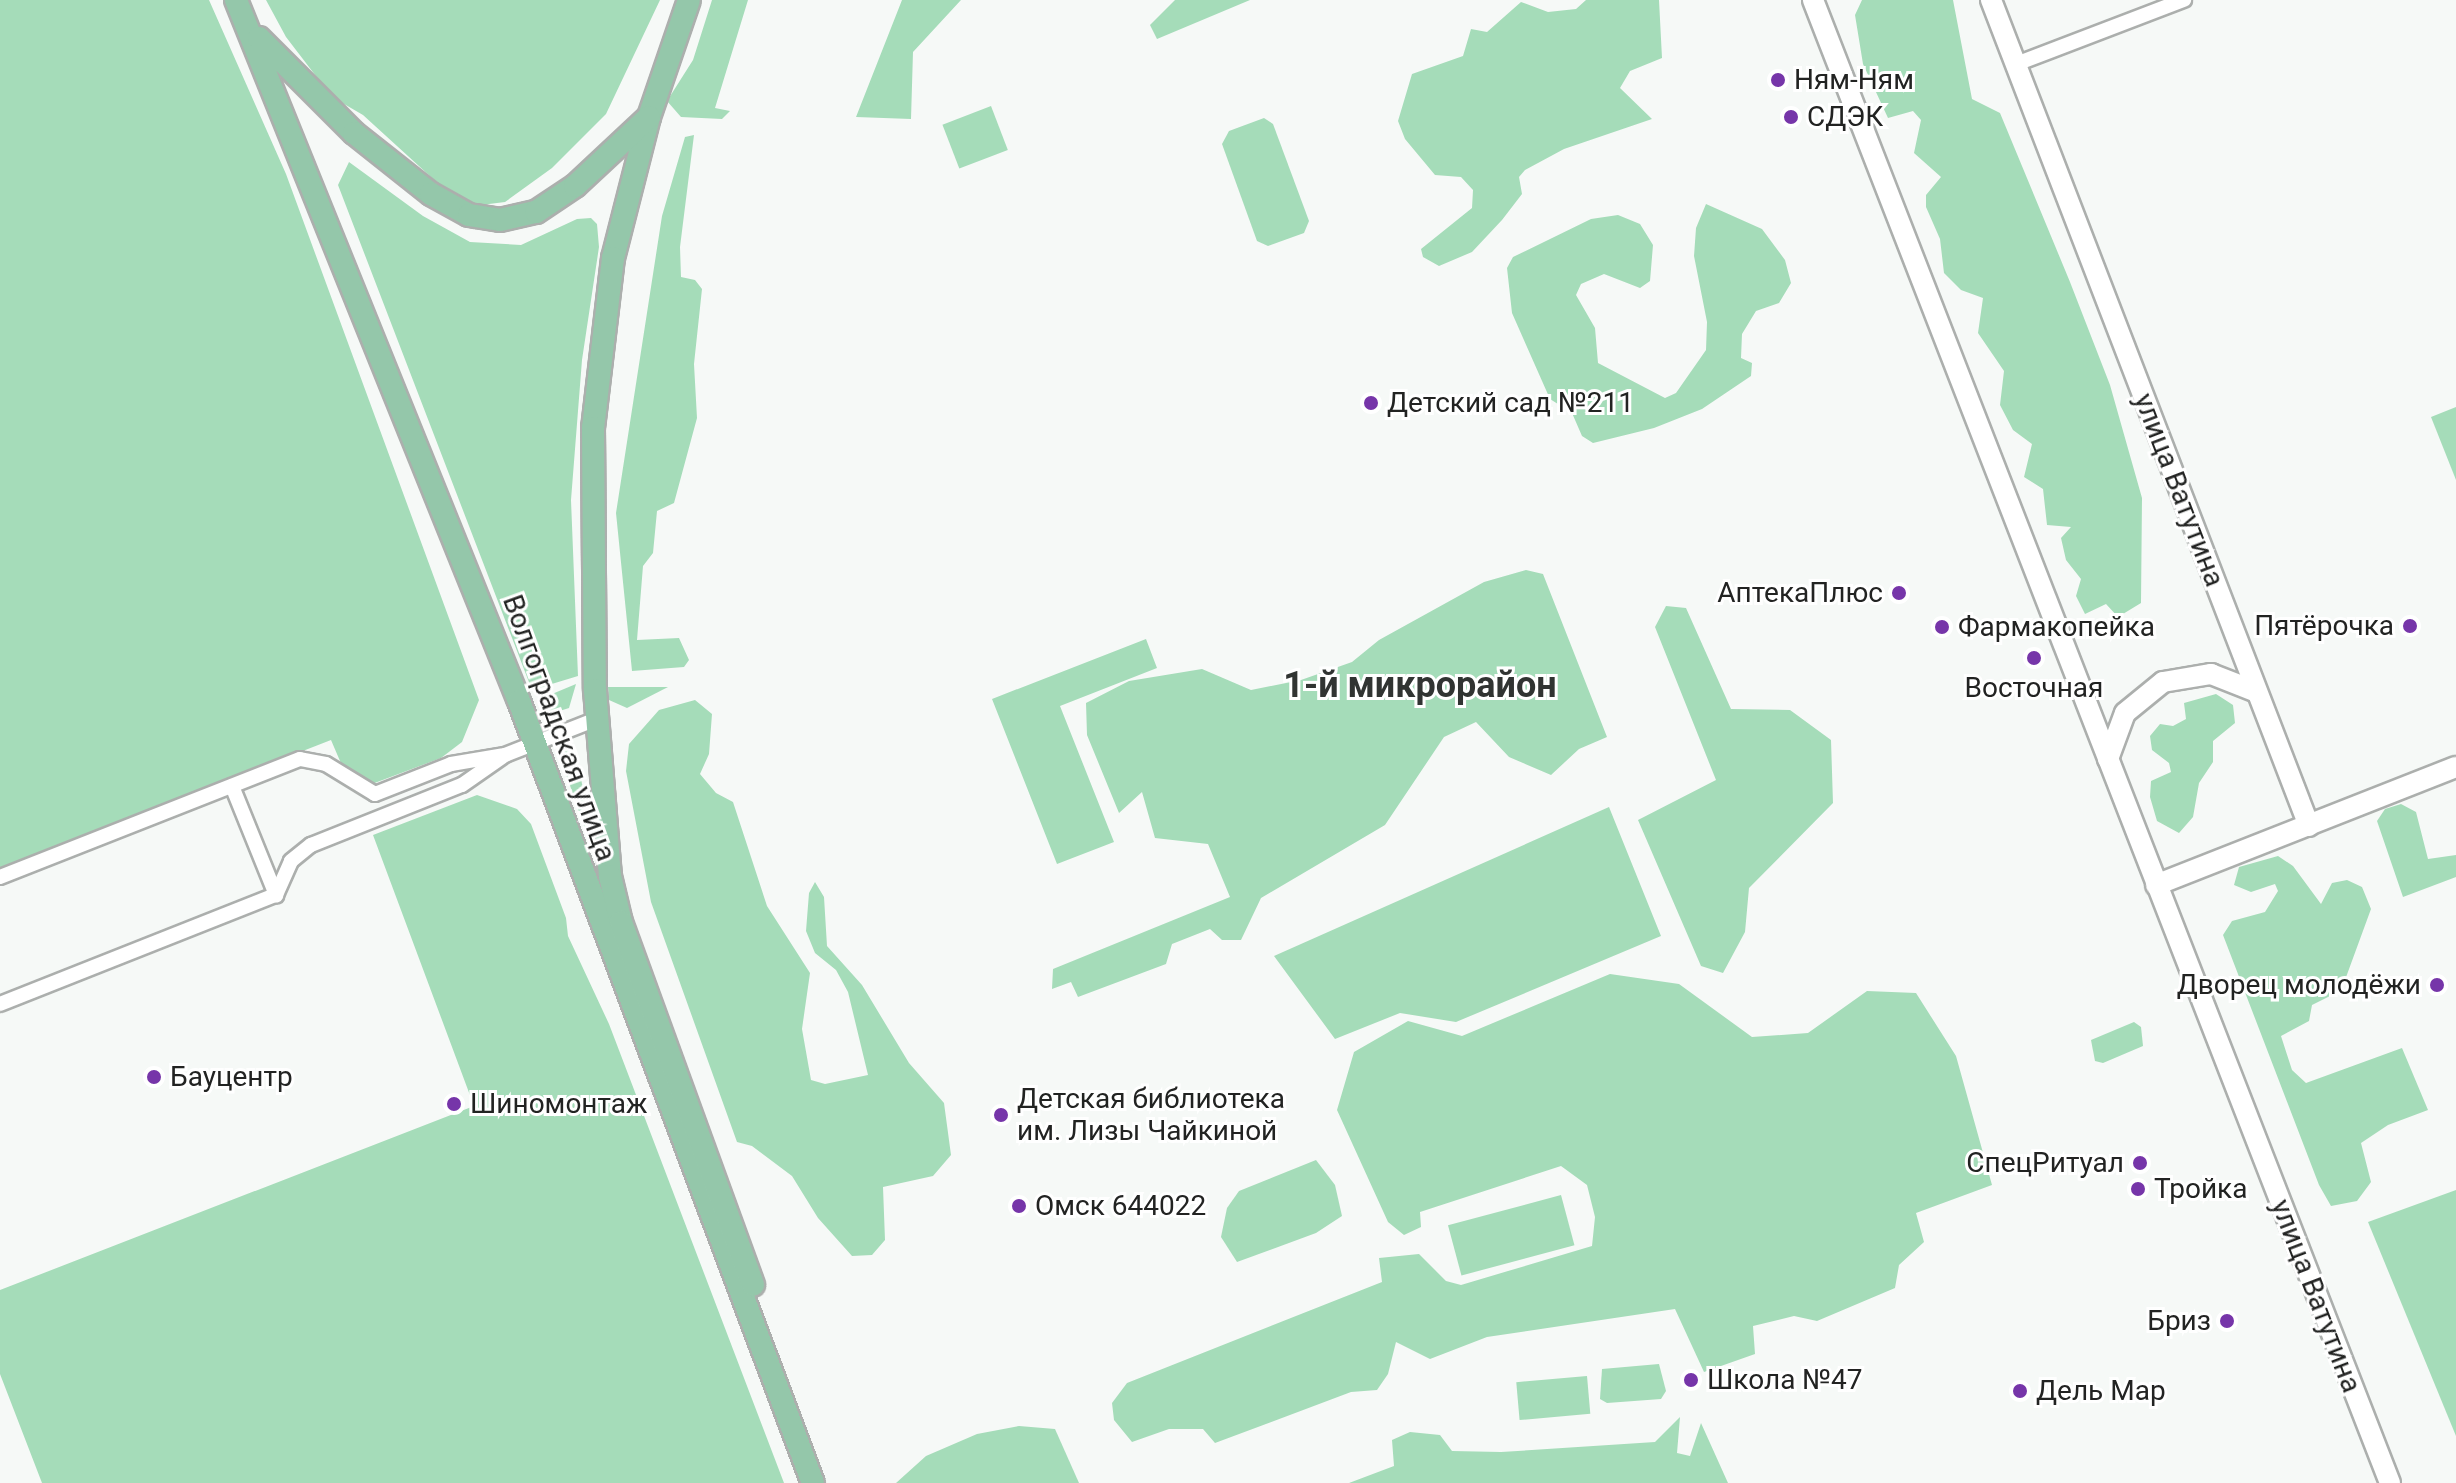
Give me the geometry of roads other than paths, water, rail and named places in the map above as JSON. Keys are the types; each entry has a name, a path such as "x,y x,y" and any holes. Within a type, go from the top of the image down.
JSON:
{"main road":[{"name":"Волгоградская улица","path":"236,0 250,28 534,743 813,1483"},
{"name":"Волгоградская улица","path":"689,0 649,117 613,258 593,428 591,580 597,719 610,876 621,922 829,1483"},
{"name":"улица Ватутина","path":"1813,0 2390,1483"},
{"name":"улица Ватутина","path":"1991,0 2309,826"},
{"path":"250,28 354,133 431,194 469,215 500,220 536,212 575,186 649,117"},
{"path":"2108,759 2125,713 2163,682 2211,674 2257,692"},
{"path":"2156,885 2456,767"}],"street":[{"path":"2016,64 2184,0"},
{"path":"0,1004 276,895 291,861 311,845 462,785 505,755 597,719"},
{"path":"0,877 300,759 313,760 375,794 451,764 505,755"},
{"path":"232,786 276,895"}],"place":[{"name":"Ням-Ням","path":"1778,80"},
{"name":"СДЭК","path":"1791,117"},
{"name":"Детский сад №211","path":"1371,403"},
{"name":"АптекаПлюс","path":"1899,593"},
{"name":"Пятёрочка","path":"2410,626"},
{"name":"Фармакопейка","path":"1942,627"},
{"name":"Восточная","path":"2034,658"},
{"name":"Дворец молодёжи","path":"2437,985"},
{"name":"Бауцентр","path":"154,1077"},
{"name":"Шиномонтаж","path":"454,1104"},
{"name":"Детская библиотека им. Лизы Чайкиной","path":"1001,1115"},
{"name":"СпецРитуал","path":"2140,1163"},
{"name":"Тройка","path":"2138,1189"},
{"name":"Омск 644022","path":"1019,1206"},
{"name":"Бриз","path":"2227,1321"},
{"name":"Школа №47","path":"1691,1380"},
{"name":"Дель Мар","path":"2020,1391"}],"district":[{"name":"1-й микрорайон","path":"1420,686"}]}
